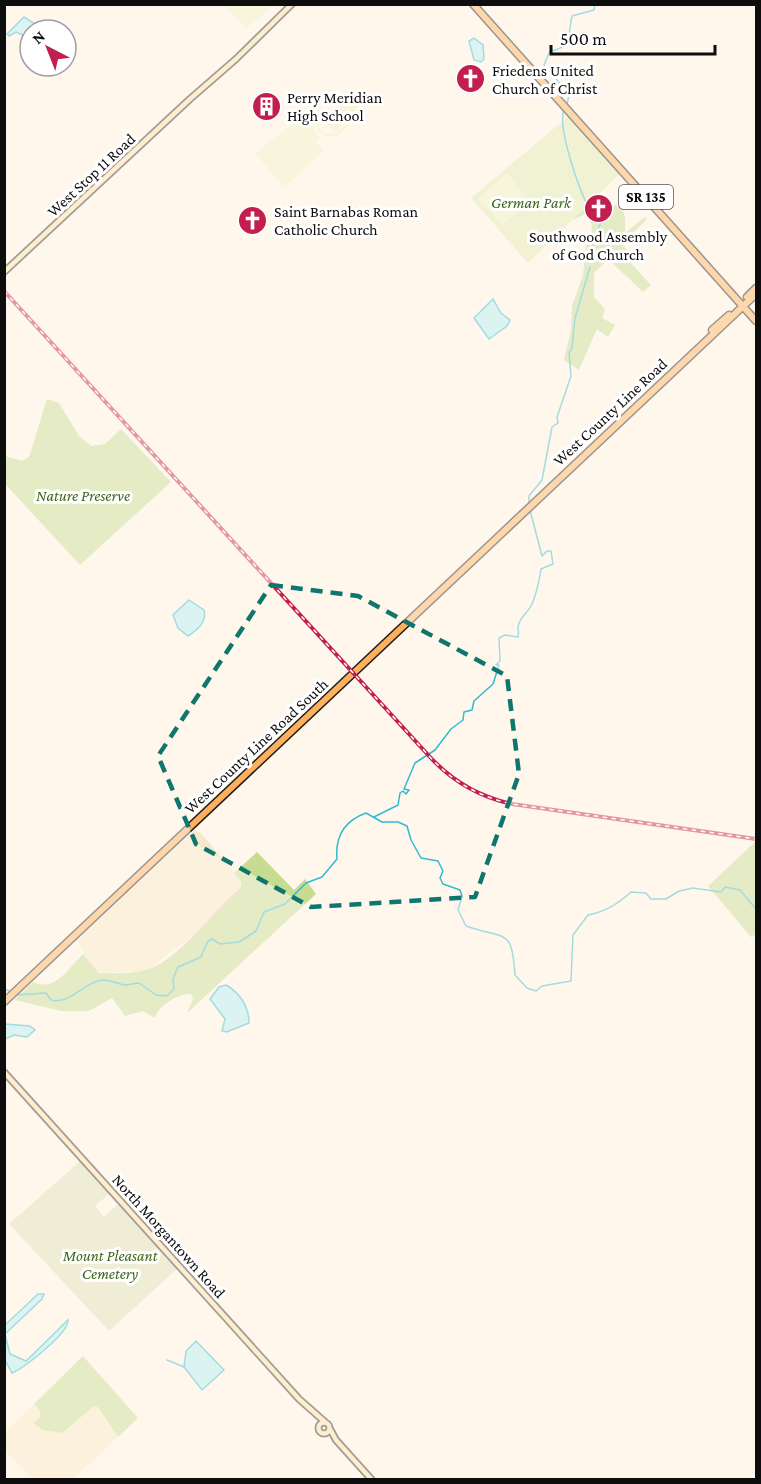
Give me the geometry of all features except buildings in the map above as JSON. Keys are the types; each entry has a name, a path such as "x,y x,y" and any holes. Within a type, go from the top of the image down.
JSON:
{"main road":[{"name":"West Stop 11 Road","path":"4,272 194,95 254,43 292,4"},
{"name":"SR 135","path":"473,4 756,316"},
{"name":"West County Line Road","path":"526,510 711,334 756,288"},
{"name":"West County Line Road","path":"743,303 756,294"},
{"name":"SR 135","path":"743,303 756,321"},
{"name":"West County Line Road South","path":"4,1002 526,510"},
{"name":"North Morgantown Road","path":"4,1072 316,1417 325,1422"},
{"name":"North Morgantown Road","path":"316,1417 320,1431 324,1433"},
{"path":"319,1426 325,1422 336,1440 372,1479"},
{"path":"330,1429 324,1433 336,1440"}],"highlighted area":[{"path":"271,585 358,596 507,676 519,774 475,897 311,907 196,844 158,756"}],"shaded area":[{"path":"195,830 201,833 239,879 241,888 201,929 150,968 143,971 99,973 88,962 77,940"},
{"path":"34,1404 40,1411 40,1417 36,1420 43,1430 62,1433 93,1407 98,1407 118,1437 73,1479 32,1479 5,1451 5,1432"}],"green space":[{"path":"224,5 273,5 246,29"},
{"path":"353,86 354,90 365,96 365,109 337,136 324,136 317,130 318,119","holes":["356,93 364,100 362,110 335,133 323,133 319,127 320,122 339,101"]},
{"path":"350,96 360,108 334,132 323,120"},
{"path":"306,113 320,138 316,142 323,151 285,187 255,154"},
{"name":"German Park","path":"571,114 623,171 528,263 471,198"},
{"path":"507,173 530,201 503,225 478,199"},
{"path":"594,199 604,210 616,205 620,208 625,218 625,233 645,217 647,219 622,244 632,255 631,263 651,285 643,292 608,259 594,273 594,297 605,309 602,318 615,325 608,337 597,329 579,370 564,360 571,329 572,306 583,275 586,247 592,225 586,214 572,220"},
{"name":"Nature Preserve","path":"47,399 59,403 79,436 91,446 105,444 121,429 171,482 80,565 5,484 5,456 22,461 29,457"},
{"path":"756,841 756,934 751,937 708,886"},
{"path":"257,852 294,890 305,879 316,894 187,1013 193,999 191,994 169,1001 160,1009 155,1018 143,1011 125,1016 112,998 89,1011 61,1011 14,1000 33,982 48,984 61,977 83,954 99,973 141,971 168,959 241,888 241,882 234,873"},
{"name":"Mount Pleasant Cemetery","path":"80,1161 110,1193 95,1206 104,1217 119,1203 178,1268 109,1331 9,1224"},
{"path":"83,1356 138,1418 118,1437 98,1407 93,1407 62,1433 43,1430 33,1423 40,1417 40,1411 34,1404"}],"water":[{"path":"18,23 18,33 9,36 7,34"},
{"path":"474,38 483,45 484,59 481,62 474,60 469,41"},
{"path":"493,299 501,313 510,320 507,326 489,339 474,318"},
{"path":"189,600 204,610 205,614 201,625 188,636 178,628 173,615"},
{"path":"226,985 243,1001 249,1023 227,1032 222,1031 225,1019 210,999 219,987"},
{"path":"5,1024 30,1026 35,1030 27,1037 14,1035 5,1039"},
{"path":"38,1294 44,1294 42,1299 5,1334 5,1325"},
{"path":"68,1320 54,1341 12,1373 5,1360 5,1334 10,1354 26,1361"},
{"path":"196,1341 224,1370 202,1390 184,1367 186,1351"}],"waterway":[{"path":"567,105 569,94 544,65 550,51 566,43 572,16 594,10 595,4"},
{"path":"564,109 566,143 575,174 589,208 601,222 589,255 590,262"},
{"path":"529,503 529,496 542,480 552,427 558,423 557,417 571,376 569,353 572,348 575,318 590,267"},
{"path":"374,817 398,805 400,793 403,791 406,794 409,790 404,789 415,763 435,750 451,729 463,720 464,712 472,710 474,701 493,684 499,665 496,665 500,661 499,638 505,635 518,637 521,618 531,606 538,588 541,569 553,564 551,551 547,551 542,556 530,510"},
{"path":"16,995 46,993 51,1000 58,1001 95,982 105,980 125,985 139,983 156,995 167,996 174,989 173,979 178,967 201,957 208,941 212,939 220,944 239,942 256,931 264,912 285,904 306,883 322,877 337,859 339,837 342,831 352,820 366,813 382,822 398,822 407,826 411,840 421,858 438,861 443,871 440,878 443,884 460,890 462,896 458,910 466,926 498,935 509,942 515,975 527,988 536,991 542,986 571,981 573,935 588,915 611,907 631,892 646,893 651,899 666,899 679,891 693,888 721,892 725,887 740,890 756,909"},
{"path":"4,989 12,992"},
{"path":"167,1360 184,1367"}],"railway":[{"path":"4,291 448,774 478,793 512,804 756,839"}],"place":[{"name":"Friedens United Church of Christ","path":"471,79"},
{"name":"Perry Meridian High School","path":"266,106"},
{"name":"Southwood Assembly of God Church","path":"598,208"},
{"name":"Saint Barnabas Roman Catholic Church","path":"253,220"}]}
